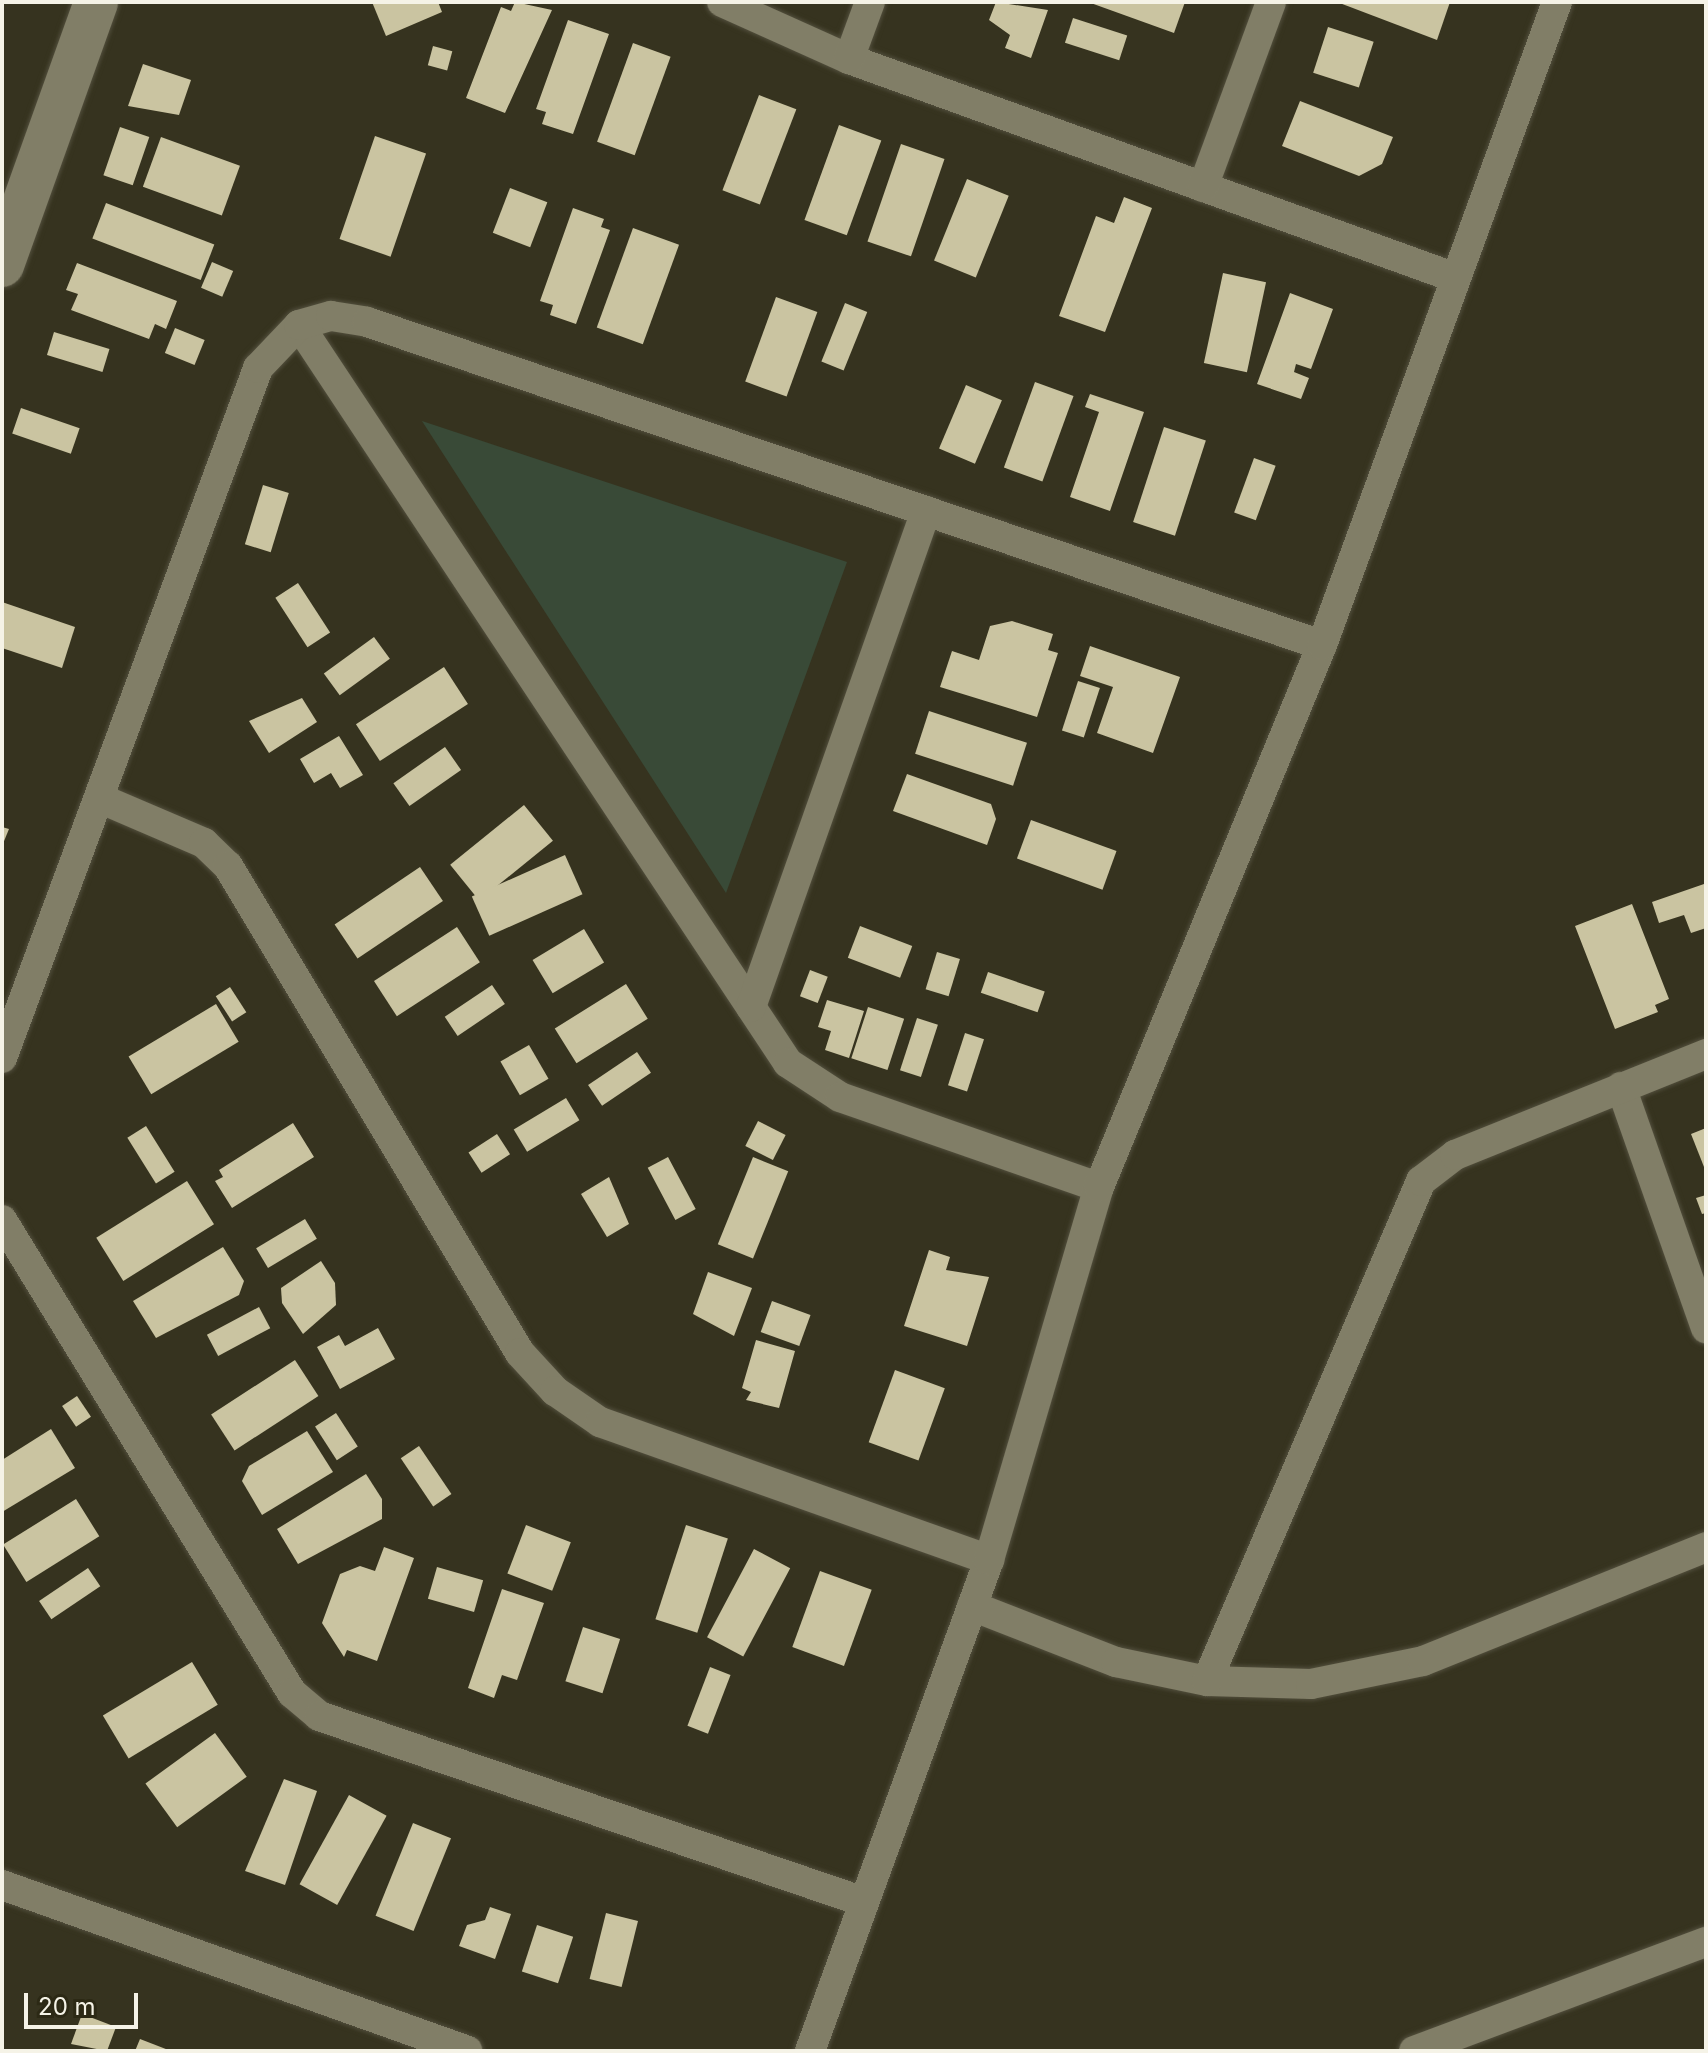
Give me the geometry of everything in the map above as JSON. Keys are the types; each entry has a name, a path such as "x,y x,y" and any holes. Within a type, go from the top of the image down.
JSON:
{"main road":[{"path":"2,265 96,2"}],"street":[{"path":"722,2 849,59 1456,278"},
{"path":"849,59 870,2"},
{"path":"1203,187 1271,2"},
{"path":"810,2051 989,1560 1099,1187 1322,645 1557,2"},
{"path":"2,1058 258,368 299,325 331,316 367,322 1322,645"},
{"path":"299,325 788,1063 811,1083 1099,1187"},
{"path":"751,1007 926,511"},
{"path":"99,798 204,843 228,866 520,1353 555,1391 600,1422 989,1560"},
{"path":"1207,1681 1421,1181 1455,1155 1706,1054"},
{"path":"1621,1087 1706,1329"},
{"path":"2,1220 292,1693 319,1716 864,1902"},
{"path":"972,1606 1116,1662 1207,1681 1311,1684 1423,1661 1706,1547"},
{"path":"2,1885 467,2051"},
{"path":"1414,2051 1706,1942"}],"green space":[{"path":"422,421 847,562 726,893"}],"building":[{"path":"372,2 438,2 442,12 386,36"},
{"path":"515,2 552,10 505,113 466,98 501,7 511,11"},
{"path":"996,2 1048,10 1031,58 1005,48 1010,35 989,20"},
{"path":"1088,2 1185,2 1174,33"},
{"path":"1337,2 1450,2 1437,40"},
{"path":"1073,18 1127,36 1119,60 1065,43"},
{"path":"568,20 609,34 573,134 542,124 546,112 536,109"},
{"path":"1328,27 1374,42 1359,87 1313,73"},
{"path":"633,43 671,57 635,155 597,142"},
{"path":"433,46 452,51 447,70 428,65"},
{"path":"143,64 191,80 179,115 128,106"},
{"path":"759,95 796,109 760,205 722,190"},
{"path":"1300,101 1393,137 1382,164 1359,176 1282,146"},
{"path":"839,125 881,140 847,235 804,220"},
{"path":"120,127 149,137 133,185 103,175"},
{"path":"375,136 426,154 391,257 340,239"},
{"path":"161,137 240,166 222,216 143,187"},
{"path":"901,144 944,159 911,256 867,241"},
{"path":"967,179 1009,196 976,277 934,261"},
{"path":"510,188 547,202 530,247 493,233"},
{"path":"1124,197 1152,208 1105,332 1059,316 1096,216 1114,223"},
{"path":"106,203 214,245 201,280 92,238"},
{"path":"573,208 604,219 601,227 610,230 576,324 550,315 553,305 540,301"},
{"path":"633,228 679,245 643,344 597,328"},
{"path":"212,262 233,271 222,297 201,288"},
{"path":"77,263 177,301 166,329 155,324 149,339 71,310 78,294 66,290"},
{"path":"1223,273 1266,282 1247,372 1204,363"},
{"path":"1290,293 1333,309 1311,369 1296,364 1294,372 1309,378 1301,399 1257,384"},
{"path":"776,297 817,312 787,397 745,382"},
{"path":"845,303 867,312 844,370 821,361"},
{"path":"175,328 205,340 195,365 165,353"},
{"path":"54,332 109,349 102,372 47,355"},
{"path":"1035,382 1074,396 1042,482 1004,468"},
{"path":"966,385 1002,400 975,464 939,449"},
{"path":"1090,394 1144,412 1110,511 1070,497 1099,412 1085,407"},
{"path":"21,408 80,428 71,454 12,434"},
{"path":"1164,427 1206,441 1175,536 1133,522"},
{"path":"1254,458 1276,466 1256,520 1234,513"},
{"path":"263,485 289,493 271,552 245,544"},
{"path":"298,583 330,632 307,647 275,598"},
{"path":"2,602 75,627 62,668 2,648"},
{"path":"1012,621 1053,634 1048,650 1058,653 1037,717 940,687 952,651 979,660 990,626"},
{"path":"374,637 390,659 340,695 324,673"},
{"path":"1090,646 1180,677 1153,753 1097,733 1113,687 1080,676"},
{"path":"444,667 468,704 380,761 356,724"},
{"path":"1078,681 1100,688 1084,738 1062,730"},
{"path":"302,698 317,722 269,753 249,721"},
{"path":"929,711 1027,743 1013,786 915,754"},
{"path":"339,736 363,775 340,788 331,773 314,783 300,759"},
{"path":"445,747 461,770 409,806 393,783"},
{"path":"907,774 991,804 996,819 987,845 893,811"},
{"path":"524,805 553,841 479,901 450,865"},
{"path":"1031,820 1117,851 1102,890 1017,859"},
{"path":"2,827 9,829 2,846"},
{"path":"565,855 582,894 489,936 472,896"},
{"path":"420,867 443,901 358,959 335,925"},
{"path":"1704,884 1706,928 1691,933 1684,915 1659,923 1652,902"},
{"path":"1632,904 1669,999 1655,1005 1658,1012 1615,1029 1575,926"},
{"path":"860,926 912,946 900,978 848,958"},
{"path":"457,927 480,962 397,1016 374,981"},
{"path":"584,929 604,962 553,993 533,960"},
{"path":"937,952 960,959 949,996 926,989"},
{"path":"810,970 828,977 818,1003 800,996"},
{"path":"988,972 1045,992 1038,1012 981,993"},
{"path":"626,984 648,1019 576,1063 555,1029"},
{"path":"492,985 505,1004 458,1036 445,1017"},
{"path":"230,987 246,1012 232,1021 216,996"},
{"path":"827,1000 864,1011 849,1058 825,1050 831,1031 818,1027"},
{"path":"216,1004 239,1042 151,1094 129,1057"},
{"path":"868,1007 904,1019 887,1070 851,1058"},
{"path":"917,1018 938,1025 921,1077 900,1070"},
{"path":"965,1033 984,1039 967,1091 948,1085"},
{"path":"529,1045 548,1079 520,1095 500,1062"},
{"path":"637,1052 651,1073 602,1106 588,1085"},
{"path":"566,1098 579,1120 527,1152 514,1129"},
{"path":"758,1121 786,1135 773,1160 745,1146"},
{"path":"293,1123 314,1157 232,1208 215,1181 223,1177 219,1170"},
{"path":"146,1126 175,1172 156,1183 127,1138"},
{"path":"1706,1128 1706,1172 1691,1134"},
{"path":"497,1134 510,1154 482,1173 468,1153"},
{"path":"668,1157 696,1209 675,1220 648,1168"},
{"path":"753,1157 788,1171 753,1258 718,1244"},
{"path":"609,1177 629,1224 607,1237 581,1194"},
{"path":"187,1181 214,1224 123,1281 96,1238"},
{"path":"1706,1195 1706,1213 1702,1214 1696,1198"},
{"path":"305,1219 317,1239 268,1268 256,1248"},
{"path":"223,1247 244,1281 239,1295 156,1338 133,1301"},
{"path":"929,1250 950,1257 946,1270 989,1277 967,1346 904,1326"},
{"path":"321,1261 335,1283 336,1305 303,1334 282,1303 281,1288"},
{"path":"708,1272 752,1288 734,1336 693,1314"},
{"path":"772,1301 811,1315 799,1346 761,1332"},
{"path":"259,1307 270,1328 218,1356 207,1335"},
{"path":"378,1328 395,1359 340,1389 317,1347 339,1335 345,1346"},
{"path":"756,1340 795,1351 779,1408 746,1400 751,1392 742,1388"},
{"path":"295,1360 318,1396 235,1451 211,1414"},
{"path":"895,1370 945,1388 918,1460 869,1442"},
{"path":"77,1396 91,1417 76,1427 62,1406"},
{"path":"336,1413 358,1447 337,1460 315,1427"},
{"path":"51,1429 75,1468 2,1512 2,1460"},
{"path":"307,1431 333,1472 262,1515 242,1481 249,1466"},
{"path":"419,1446 451,1494 433,1506 401,1458"},
{"path":"366,1474 382,1499 382,1519 298,1564 277,1529"},
{"path":"76,1499 99,1536 26,1582 3,1545"},
{"path":"526,1525 571,1542 552,1591 507,1574"},
{"path":"686,1525 728,1539 697,1633 655,1619"},
{"path":"384,1547 414,1558 377,1661 347,1650 344,1657 322,1623 340,1574 360,1566 375,1571"},
{"path":"754,1549 790,1568 743,1657 707,1637"},
{"path":"437,1567 483,1580 474,1612 428,1599"},
{"path":"88,1568 100,1586 51,1619 39,1601"},
{"path":"820,1571 872,1590 844,1666 792,1647"},
{"path":"502,1589 544,1603 517,1680 502,1675 494,1698 468,1688"},
{"path":"583,1627 620,1639 602,1693 565,1681"},
{"path":"192,1662 218,1705 129,1758 103,1716"},
{"path":"710,1667 731,1675 708,1734 687,1726"},
{"path":"215,1733 247,1777 177,1827 145,1784"},
{"path":"284,1779 317,1791 285,1885 245,1871"},
{"path":"349,1795 387,1816 337,1905 300,1884"},
{"path":"413,1823 451,1838 414,1931 376,1916"},
{"path":"490,1907 511,1914 495,1959 459,1946 467,1925 485,1920"},
{"path":"606,1913 638,1921 622,1987 590,1979"},
{"path":"537,1925 573,1937 558,1983 522,1972"},
{"path":"82,2014 116,2027 107,2051 71,2044"},
{"path":"140,2039 171,2051 135,2051"}]}
